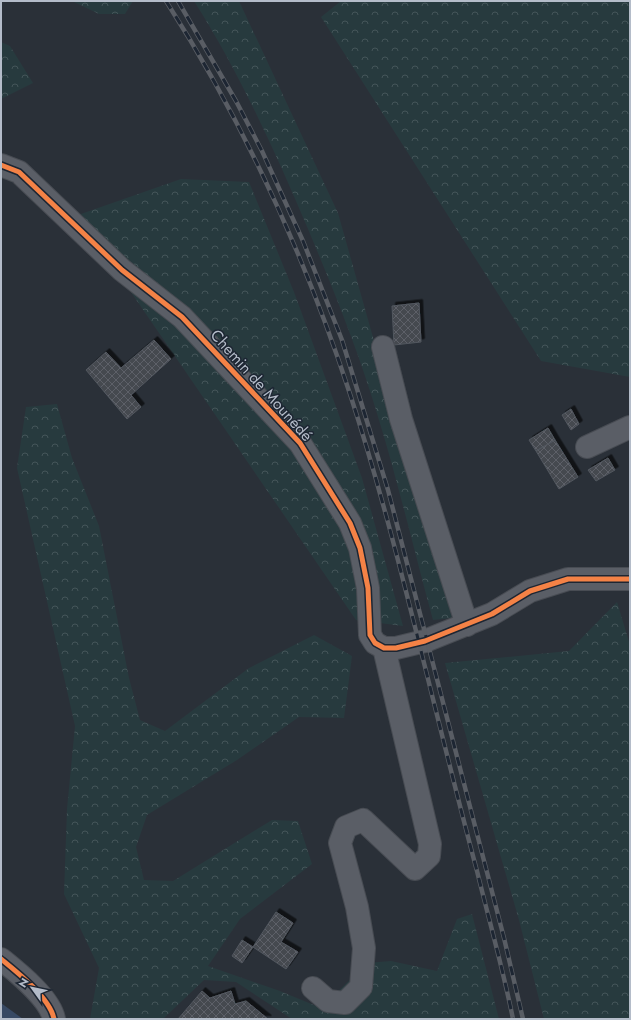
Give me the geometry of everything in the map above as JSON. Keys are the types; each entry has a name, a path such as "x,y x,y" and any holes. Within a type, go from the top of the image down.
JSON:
{"street":[{"name":"Chemin de Mounédé","path":"1,165 19,172 122,270 182,317 300,443 350,523 360,548 368,588 370,635 375,643 384,648"},
{"path":"383,347 401,419 467,625"},
{"path":"587,447 630,427"},
{"path":"313,988 328,1001 345,1003 361,987 364,948 357,907 340,843 346,827 363,820 415,869 429,856 430,844 384,648 396,648 425,641 492,614 530,591 568,579 630,579"},
{"path":"1,959 20,975 47,1004 52,1010 54,1019"}],"green space":[{"path":"72,1 133,1 125,14 99,14"},
{"path":"194,1 239,1 338,213 452,618 433,620 372,396 346,323 283,170 256,112"},
{"path":"341,1 630,1 630,377 541,361 321,17"},
{"path":"1,42 10,46 33,83 1,99"},
{"path":"181,179 249,182 294,292 362,478 403,626 356,620 78,215"},
{"path":"57,404 72,458 99,526 129,678 140,720 165,731 249,668 314,635 352,656 344,718 299,717 237,760 147,815 136,847 144,880 173,881 272,820 298,821 312,864 240,919 208,966 280,991 321,1008 367,963 391,961 437,971 457,919 472,914 499,1019 292,1019 236,982 204,980 163,1019 90,1019 99,968 64,894 67,809 75,726 17,468 26,407"},
{"path":"617,602 630,645 630,1019 544,1019 519,920 445,663 569,651"}],"water":[{"path":"1,1003 23,1019 1,1019"}],"building":[{"path":"419,303 421,342 394,345 392,306"},
{"path":"154,340 171,359 131,395 141,407 127,419 86,370 106,352 121,368"},
{"path":"571,409 579,424 571,430 562,415"},
{"path":"548,428 555,440 536,451 529,440"},
{"path":"555,440 578,477 559,489 536,451"},
{"path":"608,458 615,470 596,481 588,470"},
{"path":"276,912 293,923 281,942 298,952 286,969 253,947"},
{"path":"242,940 253,947 242,963 232,956"},
{"path":"202,991 210,998 231,991 235,1004 246,1001 268,1019 178,1019"}],"railway":[{"path":"166,1 221,94 247,143 293,241 332,342 350,394 395,547 496,945 513,1019"},
{"path":"178,1 236,101 262,151 303,241 342,340 388,490 504,938 523,1019"}],"cycle path":[{"path":"1,165 19,172 122,270 182,317 300,443 350,523 360,548 368,588 370,635 375,643 384,648 396,648 425,641 492,614 530,591 568,579 630,579"},
{"path":"1,959 24,978 40,994 51,1011 54,1019"}]}
